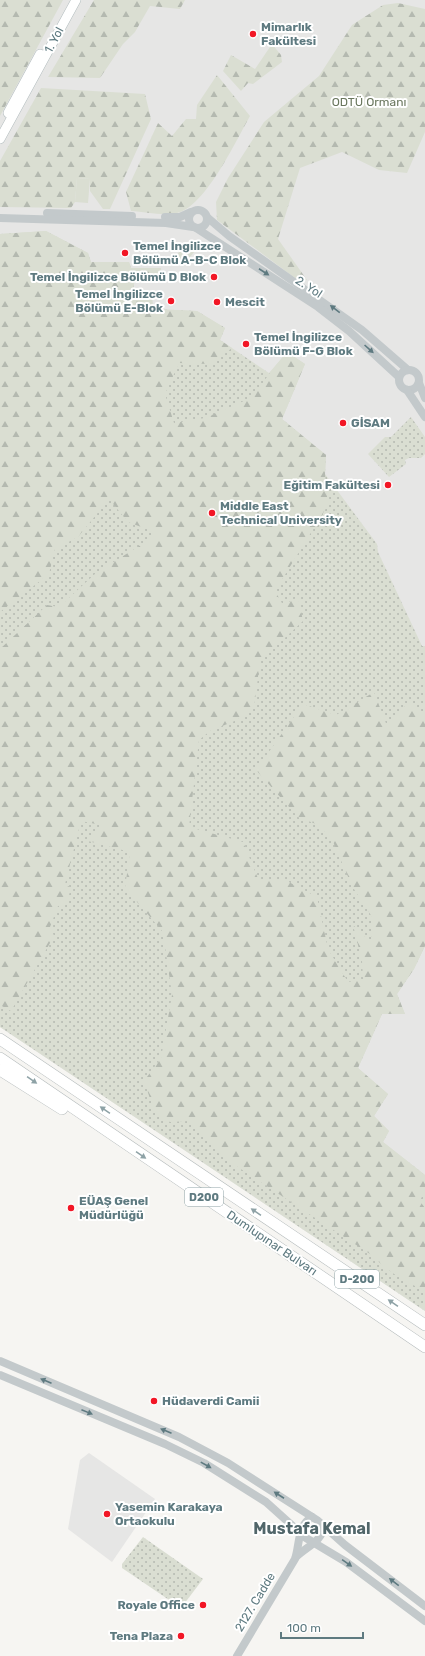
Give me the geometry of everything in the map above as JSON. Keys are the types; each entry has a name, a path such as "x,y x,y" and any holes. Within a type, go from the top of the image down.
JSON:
{"highway":[{"name":"Dumlupınar Bulvarı","path":"0,1039 425,1325"},
{"name":"Dumlupınar Bulvarı","path":"0,1058 425,1348"},
{"path":"0,1070 59,1107 108,1133"}],"main road":[{"name":"1. Yol","path":"0,139 70,0"},
{"name":"1. Yol","path":"0,126 30,80 76,0"}],"street":[{"name":"2. Yol","path":"0,213 111,218 176,218 197,209 202,210 208,218 229,236 362,330 408,370 417,373 425,398"},
{"path":"191,212 189,220 195,227 204,226 208,218"},
{"name":"2. Yol","path":"0,218 78,217"},
{"name":"2. Yol","path":"111,218 171,223 195,227 318,307 349,331 399,377 399,384 407,390 425,417"},
{"path":"399,377 402,372 408,370"},
{"path":"407,390 413,389 419,383"},
{"path":"0,1361 179,1437 228,1462 312,1516 345,1545 425,1606"},
{"path":"0,1375 186,1454 251,1491 282,1514 300,1533 346,1562 425,1621"},
{"path":"300,1533 303,1524 312,1516"},
{"path":"314,1543 322,1534 324,1525"},
{"name":"2127. Cadde","path":"237,1656 295,1559 299,1545 300,1533"},
{"name":"2127. Cadde","path":"295,1559 314,1543"}],"shaded area":[{"name":"Middle East Technical University","path":"0,0 425,0 425,1311 0,1027"},
{"name":"Yasemin Karakaya Ortaokulu","path":"89,1453 155,1499 112,1562 68,1529 80,1460"}],"green space":[{"path":"0,0 63,0 0,116"},
{"path":"94,0 185,0 180,9 150,6 135,32 123,44 100,78 48,77"},
{"name":"ODTÜ Ormanı","path":"398,3 425,9 425,132 407,173 379,170 342,152 300,168 278,239 307,280 299,281 217,220 216,202 228,178 264,122 319,76 352,25 383,5"},
{"path":"272,44 281,55 282,62 253,84 248,83 241,91 223,71 231,55 255,69"},
{"path":"217,75 250,116 219,172 198,199 188,208 177,213 160,214 131,211 126,192 158,123 172,136 186,119 196,119 197,105"},
{"path":"41,88 145,94 151,119 110,209 103,209 90,191 90,179 77,178 75,202 71,208 0,207 0,161"},
{"path":"77,178 90,179 88,203 75,202"},
{"name":"Middle East Technical University","path":"46,231 88,253 91,262 129,262 131,268 161,268 160,276 135,278 132,297 152,297 153,309 197,311 225,328 220,340 269,373 287,352 305,364 282,419 326,455 325,474 377,544 378,552 422,646 425,646 425,946 414,969 397,994 405,1014 382,1014 358,1068 388,1094 374,1116 389,1131 383,1142 425,1175 425,1311 0,1027 0,234"},
{"path":"46,231 88,253 91,262 129,262 131,268 161,268 160,276 135,278 132,297 152,297 153,309 197,311 225,328 220,340 232,348 211,364 179,363 165,394 174,423 205,418 253,397 287,352 305,364 282,419 326,455 325,474 328,505 275,591 283,605 298,597 303,621 260,661 254,708 237,720 210,731 199,740 189,827 243,842 259,881 285,880 317,897 328,949 348,982 363,979 362,961 353,925 371,943 372,917 352,886 331,837 316,824 298,817 256,770 303,704 336,715 374,692 387,726 409,701 425,717 425,946 414,969 397,994 405,1014 382,1014 358,1068 388,1094 374,1116 389,1131 383,1142 425,1175 425,1194 419,1200 425,1208 425,1290 396,1275 370,1254 221,1156 189,1121 170,1122 155,1113 144,1081 161,1058 172,995 163,932 125,888 130,852 88,841 101,825 81,821 65,884 71,888 66,905 58,906 50,927 54,936 11,1011 0,1005 0,649 47,605 59,607 96,573 147,541 157,533 128,522 109,499 78,537 55,549 49,574 0,612 0,234"},
{"path":"188,242 196,250 182,266 173,259"},
{"path":"411,417 425,437 425,454 421,458 409,458 405,460 406,464 389,477 368,454 385,437 391,437"},
{"path":"143,1537 203,1579 181,1608 122,1568 122,1564"}],"place":[{"name":"Mimarlık Fakültesi","path":"253,34"},
{"name":"Temel İngilizce Bölümü A-B-C Blok","path":"125,253"},
{"name":"Temel İngilizce Bölümü D Blok","path":"214,277"},
{"name":"Temel İngilizce Bölümü E-Blok","path":"171,301"},
{"name":"Mescit","path":"217,302"},
{"name":"Temel İngilizce Bölümü F-G Blok","path":"246,344"},
{"name":"GİSAM","path":"343,423"},
{"name":"Eğitim Fakültesi","path":"388,485"},
{"name":"Middle East Technical University","path":"212,513"},
{"name":"EÜAŞ Genel Müdürlüğü","path":"71,1208"},
{"name":"Hüdaverdi Camii","path":"154,1401"},
{"name":"Yasemin Karakaya Ortaokulu","path":"107,1514"},
{"name":"Royale Office","path":"203,1605"},
{"name":"Tena Plaza","path":"181,1636"}],"district":[{"name":"Mustafa Kemal","path":"312,1528"}]}
